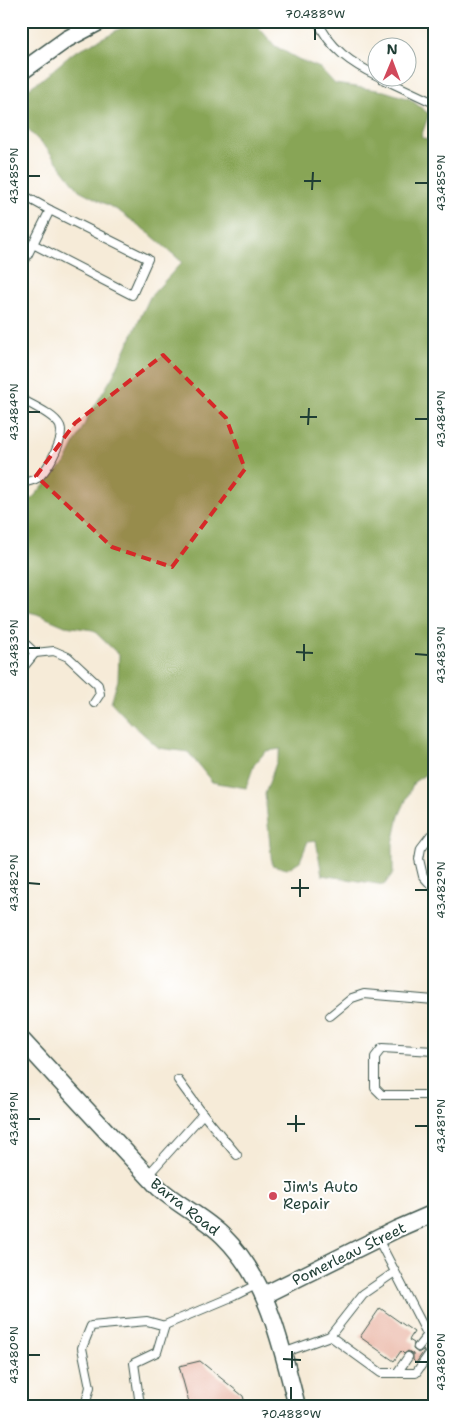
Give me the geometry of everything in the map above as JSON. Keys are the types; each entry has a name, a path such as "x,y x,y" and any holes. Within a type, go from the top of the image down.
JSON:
{"street":[{"path":"21,72 68,39 101,21"},
{"name":"Barra Road","path":"21,1039 147,1176 171,1199 205,1221 222,1235 236,1251 261,1289 272,1314 297,1406"},
{"name":"Pomerleau Street","path":"261,1289 434,1213"}],"lane":[{"path":"318,21 336,50 368,71"},
{"path":"402,88 434,103"},
{"path":"21,194 148,259 132,294 33,244"},
{"path":"22,263 50,210"},
{"path":"21,400 52,417 60,426 62,435 52,458 39,477 26,482 21,480"},
{"path":"21,640 35,653"},
{"path":"21,670 35,653 54,651 68,658 98,685 100,694 94,703"},
{"path":"434,830 421,848 419,858 423,876 434,888"},
{"path":"330,1016 352,998 364,994 434,1000"},
{"path":"434,1051 382,1048 375,1057 375,1088 382,1095 434,1096"},
{"path":"178,1080 237,1155"},
{"path":"147,1176 203,1114"},
{"path":"330,1336 381,1372 416,1373 434,1347 378,1239"},
{"path":"283,1353 330,1336 363,1294 395,1272"},
{"path":"85,1406 90,1386 82,1348 91,1326 147,1321 165,1326 234,1296 261,1289"},
{"path":"142,1406 134,1363 157,1352 165,1326"},
{"path":"418,1346 427,1336"},
{"path":"397,1373 408,1357"}],"highlighted area":[{"path":"163,355 226,418 245,469 172,567 112,547 36,476 75,423"}],"green space":[{"path":"135,21 253,21 275,46 298,59 320,68 335,84 384,91 410,99 429,114 421,137 434,143 434,769 414,782 399,816 393,844 393,873 384,885 322,875 316,840 308,841 300,861 287,869 272,865 265,794 281,749 266,751 254,765 246,788 212,782 188,752 159,748 111,702 118,680 119,655 93,630 65,626 37,614 21,610 21,510 65,463 88,417 113,376 150,297 182,262 150,234 119,211 79,190 48,150 21,123 21,93 41,80 73,53"}],"building":[{"path":"380,1308 414,1332 409,1340 414,1343 413,1349 418,1353 424,1351 416,1363 413,1360 413,1354 408,1351 404,1354 401,1351 394,1361 360,1337"},
{"path":"200,1361 243,1396 246,1406 190,1406 179,1366"}],"place":[{"name":"Jim's Auto Repair","path":"273,1196"}]}
